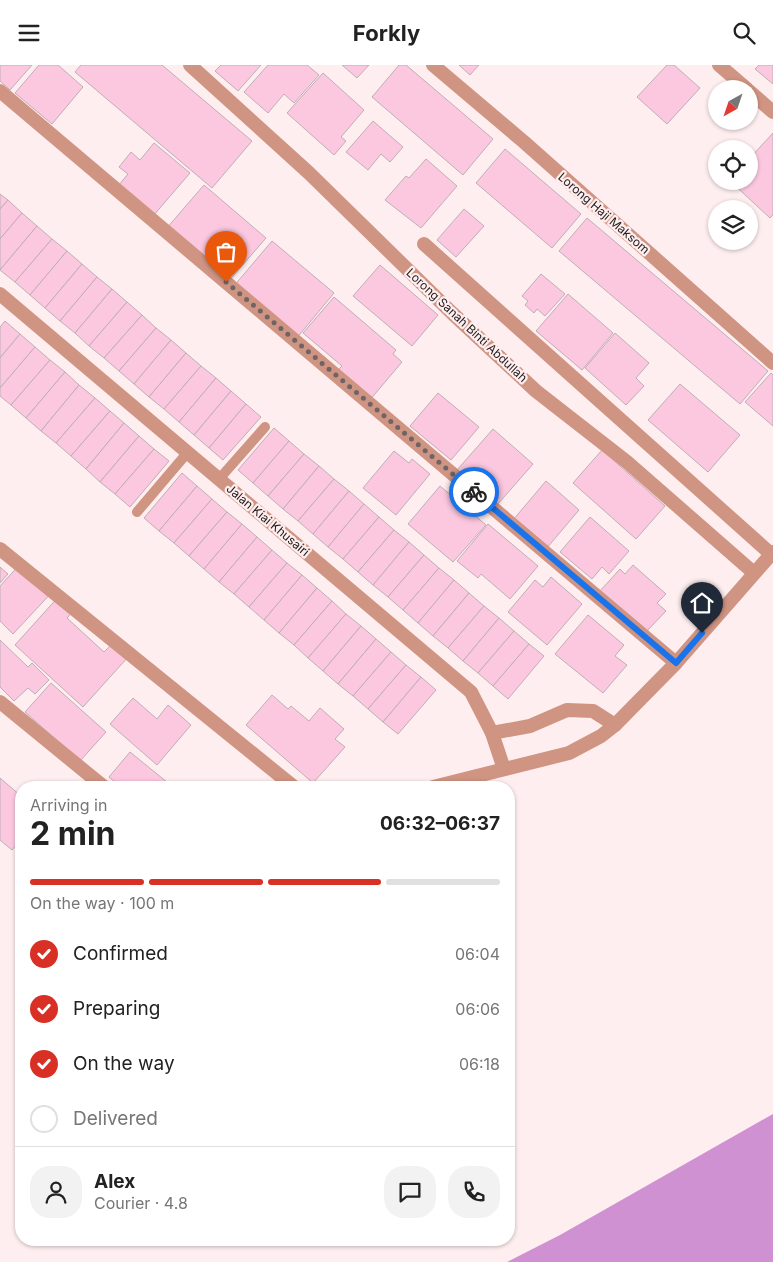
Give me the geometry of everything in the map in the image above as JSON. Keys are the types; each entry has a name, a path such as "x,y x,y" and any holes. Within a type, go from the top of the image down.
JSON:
{"street":[{"name":"Lorong Sanah Binti Abdullah","path":"190,65 309,173 452,313 536,391 626,462 754,573"},
{"name":"Lorong Haji Maksom","path":"433,65 524,142 773,363"},
{"path":"719,65 736,80"},
{"path":"0,91 676,663"},
{"path":"758,99 773,112"},
{"path":"424,244 772,553 676,663 615,725 601,736 569,753 457,781"},
{"name":"Jalan Kiai Khusairi","path":"0,294 471,692 492,733 504,769"},
{"path":"0,549 287,781"},
{"path":"0,702 97,781"},
{"path":"492,733 530,726 567,710 594,711 615,725"}],"lane":[{"path":"220,478 265,427"},
{"path":"137,512 188,452"}],"shaded area":[{"path":"773,1114 773,1262 507,1262 560,1235"}],"building":[{"path":"0,65 32,65 10,90 0,81"},
{"path":"39,65 58,65 83,87 52,124 15,93"},
{"path":"81,65 162,65 252,141 212,188 75,72"},
{"path":"221,65 261,65 238,91 215,71"},
{"path":"268,65 307,65 319,75 294,103 284,94 268,113 244,92"},
{"path":"342,65 369,65 357,78"},
{"path":"399,65 406,65 493,139 463,175 372,97"},
{"path":"459,65 479,65 470,75"},
{"path":"667,65 674,65 700,88 667,124 637,97"},
{"path":"759,65 773,65 773,84 755,69"},
{"path":"323,73 364,110 341,137 346,141 334,155 287,113"},
{"path":"373,121 403,147 390,162 381,154 368,170 346,152"},
{"path":"773,133 773,215 770,218 758,207 758,200 751,200 740,190 758,190 758,149"},
{"path":"154,143 190,173 153,216 118,186 128,174 119,167 131,152 140,160"},
{"path":"505,149 581,214 552,248 476,183"},
{"path":"426,159 457,186 421,228 385,200 406,176 409,178"},
{"path":"204,185 266,238 228,282 166,229"},
{"path":"0,194 8,200 0,209"},
{"path":"8,200 22,213 0,239 0,209"},
{"path":"464,209 484,226 456,257 437,240"},
{"path":"22,213 37,226 0,270 0,239"},
{"path":"587,218 768,371 740,404 559,251"},
{"path":"37,226 52,239 15,282 0,270"},
{"path":"52,239 67,251 30,295 15,282"},
{"path":"272,241 334,293 296,339 233,287"},
{"path":"67,251 82,264 45,308 30,295"},
{"path":"82,264 97,277 60,321 45,308"},
{"path":"380,265 438,315 412,346 353,296"},
{"path":"541,274 565,294 545,316 537,309 534,313 525,305 528,301 522,296"},
{"path":"97,277 112,289 75,333 60,321"},
{"path":"112,289 127,302 89,346 75,333"},
{"path":"568,294 613,333 582,370 536,331"},
{"path":"334,297 396,350 393,354 402,362 369,401 336,372 342,366 303,333"},
{"path":"127,302 142,315 104,358 89,346"},
{"path":"142,315 156,328 119,371 104,358"},
{"path":"5,321 20,334 0,358 0,327"},
{"path":"156,328 171,340 134,384 119,371"},
{"path":"615,333 649,363 636,378 644,386 626,405 585,368"},
{"path":"20,334 35,347 0,388 0,358"},
{"path":"171,340 186,353 149,397 134,384"},
{"path":"35,347 50,360 11,405 0,396 0,388"},
{"path":"186,353 201,366 164,409 149,397"},
{"path":"50,360 65,372 26,418 11,405"},
{"path":"201,366 216,378 179,422 164,409"},
{"path":"65,372 79,385 41,431 26,418"},
{"path":"771,373 773,375 773,426 745,402"},
{"path":"216,378 231,391 194,435 179,422"},
{"path":"680,384 740,435 708,472 648,420"},
{"path":"79,385 95,398 56,443 41,431"},
{"path":"231,391 246,404 209,448 194,435"},
{"path":"438,393 479,427 451,460 410,426"},
{"path":"95,398 110,411 71,456 56,443"},
{"path":"246,404 261,417 223,460 209,448"},
{"path":"110,411 124,423 86,469 71,456"},
{"path":"124,423 139,436 100,482 86,469"},
{"path":"274,428 289,441 253,483 238,470"},
{"path":"493,429 533,464 497,505 457,470"},
{"path":"139,436 154,449 115,494 100,482"},
{"path":"289,441 304,454 268,496 253,483"},
{"path":"154,449 169,461 130,507 115,494"},
{"path":"602,450 665,506 636,539 573,483"},
{"path":"394,451 409,463 412,459 430,474 396,515 363,488"},
{"path":"304,454 319,466 283,509 268,496"},
{"path":"319,466 334,479 298,521 283,509"},
{"path":"182,473 197,486 159,531 144,518"},
{"path":"334,479 349,491 313,534 298,521"},
{"path":"546,481 579,510 546,549 513,520"},
{"path":"197,486 212,499 174,543 159,531"},
{"path":"440,486 486,525 453,562 408,524"},
{"path":"349,491 364,504 328,547 313,534"},
{"path":"212,499 227,512 189,556 174,543"},
{"path":"364,504 379,517 343,559 328,547"},
{"path":"227,512 242,524 204,569 189,556"},
{"path":"379,517 394,530 358,572 343,559"},
{"path":"590,517 629,551 609,574 602,567 592,579 560,552"},
{"path":"242,524 257,537 219,582 204,569"},
{"path":"488,524 538,566 510,599 481,574 478,578 457,561"},
{"path":"394,530 409,542 373,585 358,572"},
{"path":"257,537 272,550 234,594 219,582"},
{"path":"409,542 424,555 388,597 373,585"},
{"path":"272,550 287,563 249,607 234,594"},
{"path":"424,555 439,568 403,610 388,597"},
{"path":"24,560 55,589 13,634 0,621 0,586"},
{"path":"287,563 302,575 264,620 249,607"},
{"path":"633,565 666,594 657,603 666,611 645,633 599,592 620,569 625,574"},
{"path":"0,567 8,574 0,583"},
{"path":"439,568 454,580 418,623 403,610"},
{"path":"302,575 317,588 279,633 264,620"},
{"path":"551,577 582,604 547,645 508,612 535,580 543,587"},
{"path":"454,580 469,593 433,636 418,623"},
{"path":"317,588 332,601 294,645 279,633"},
{"path":"469,593 484,606 448,648 433,636"},
{"path":"60,595 75,609 67,618 104,652 114,642 129,656 83,707 15,645"},
{"path":"332,601 346,614 308,658 294,645"},
{"path":"484,606 499,618 463,661 448,648"},
{"path":"346,614 361,626 323,671 308,658"},
{"path":"588,615 624,645 615,656 627,665 603,693 555,654"},
{"path":"499,618 514,631 478,673 463,661"},
{"path":"361,626 376,639 338,684 323,671"},
{"path":"514,631 529,644 493,686 478,673"},
{"path":"376,639 391,652 353,696 338,684"},
{"path":"0,640 28,667 32,663 49,680 35,694 28,688 14,701 0,687"},
{"path":"529,644 544,656 508,699 493,686"},
{"path":"391,652 406,665 368,709 353,696"},
{"path":"406,665 421,677 383,722 368,709"},
{"path":"421,677 436,690 398,734 383,722"},
{"path":"51,683 106,732 80,761 25,712"},
{"path":"272,695 288,709 291,706 309,721 320,708 344,729 335,739 345,747 315,781 311,781 246,725"},
{"path":"133,698 157,719 168,705 191,725 157,765 110,724"},
{"path":"130,752 166,781 114,781 109,777"},
{"path":"0,778 15,791 15,846 12,850 0,840"}],"way so far":[{"path":"226,282 474,492"}],"route":[{"path":"474,492 676,663 702,633"}]}
